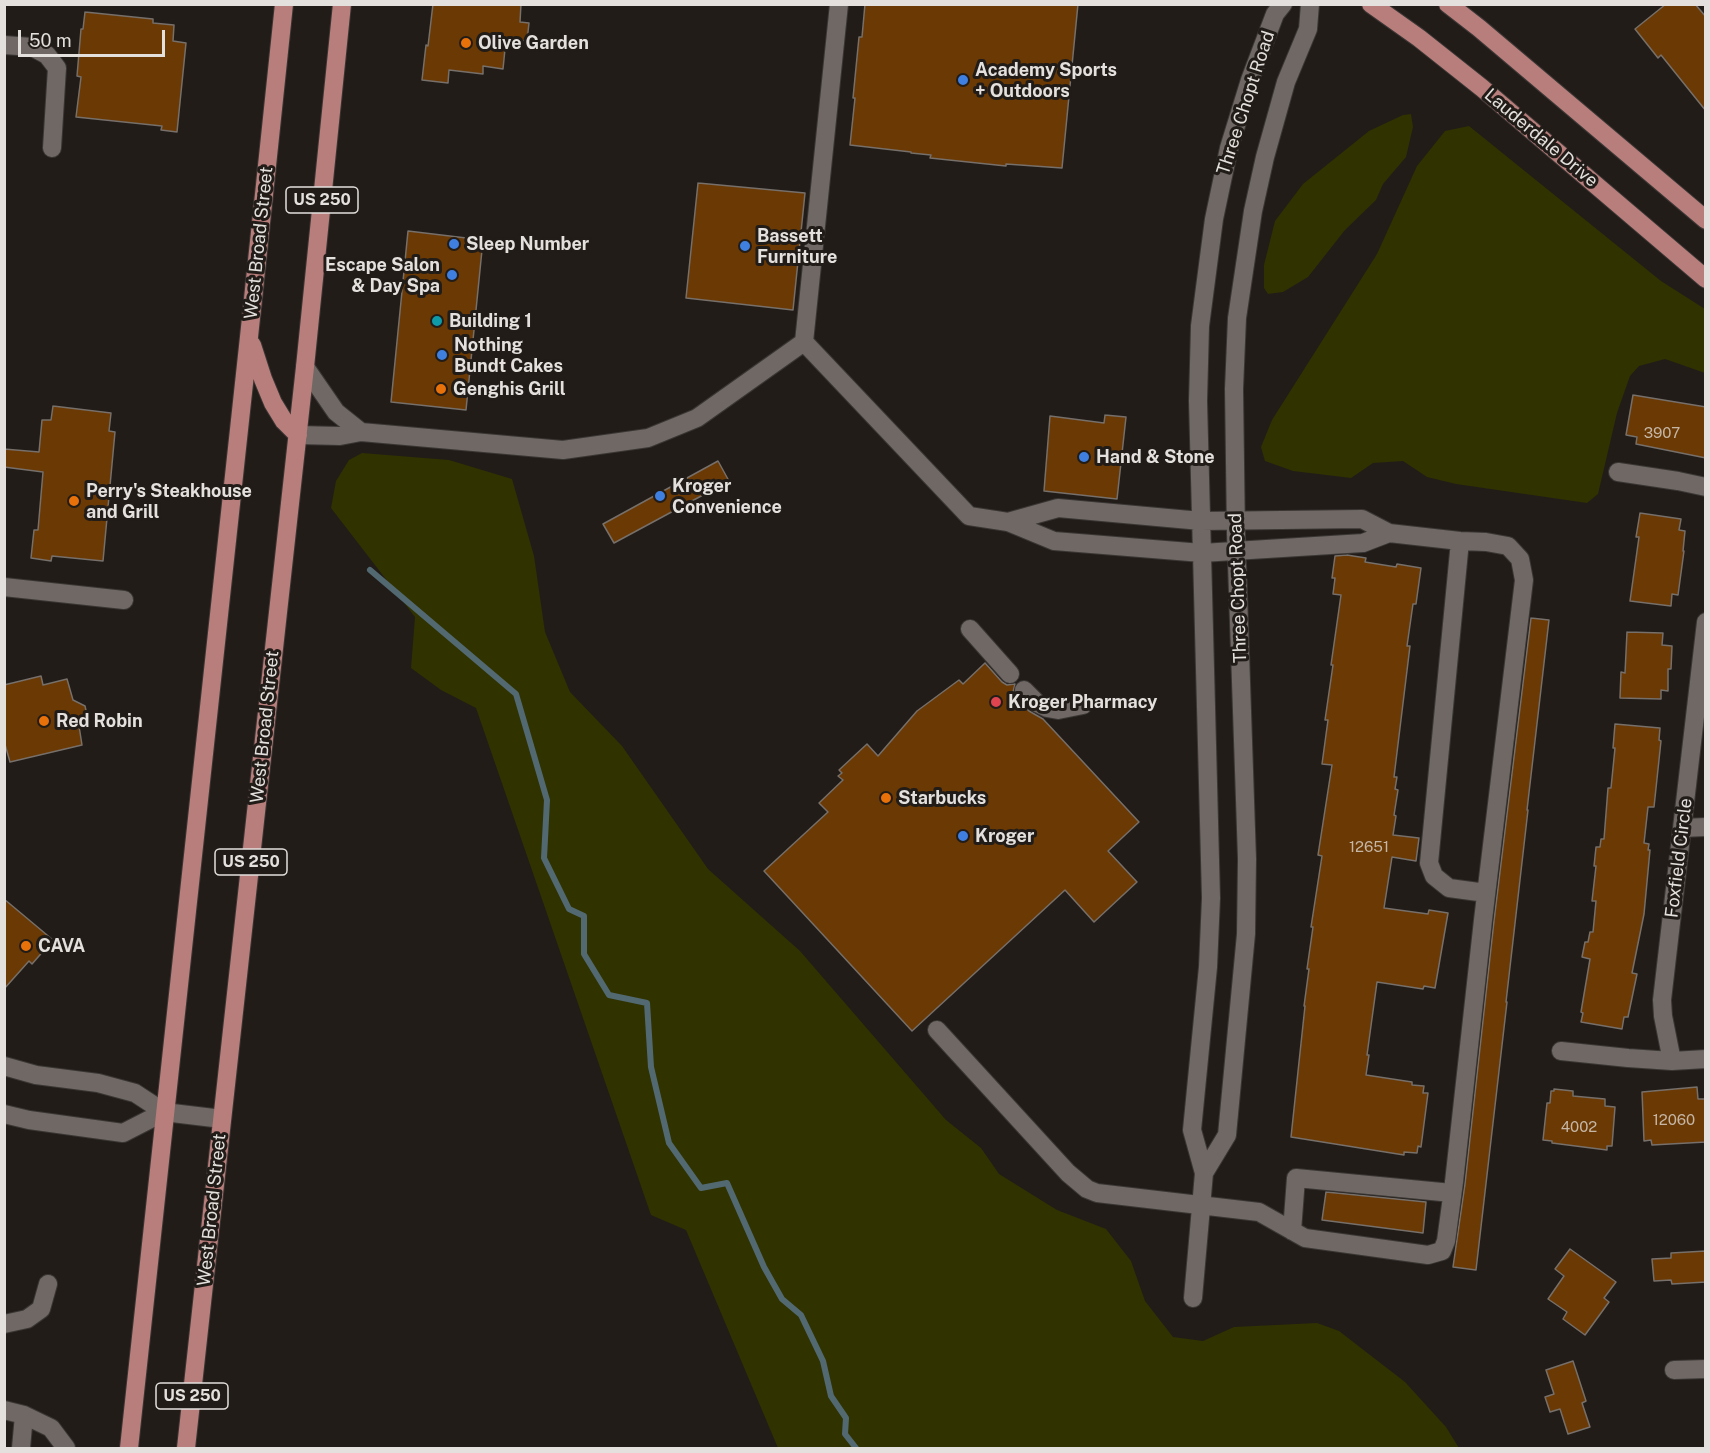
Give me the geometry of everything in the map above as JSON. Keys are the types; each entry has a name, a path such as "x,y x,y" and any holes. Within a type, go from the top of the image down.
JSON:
{"main road":[{"name":"West Broad Street","path":"129,1449 284,4"},
{"name":"West Broad Street","path":"186,1449 298,435 342,4"},
{"name":"Lauderdale Drive","path":"1371,4 1419,38 1482,88 1706,279"},
{"path":"1448,4 1706,220"},
{"path":"249,337 273,403 284,421 298,435"}],"street":[{"path":"298,435 340,436 360,432 563,450 648,438 697,418 804,342 838,4"},
{"name":"Three Chopt Road","path":"1193,1298 1204,1173 1192,1130 1208,967 1211,898 1198,401 1199,354 1204,290 1214,219 1229,148 1250,80 1275,14 1283,4"},
{"name":"Three Chopt Road","path":"1204,1173 1227,1135 1246,934 1247,859 1236,520 1234,354 1241,282 1252,211 1286,82 1308,29 1310,4"},
{"path":"4,45 32,47 47,55 57,68 51,148"},
{"path":"804,342 969,516 1008,522 1054,541 1202,553 1363,543 1389,533"},
{"path":"305,367 336,412 360,432"},
{"path":"1618,472 1706,487"},
{"path":"937,1030 1072,1178 1097,1194 1259,1212 1305,1238 1428,1256 1442,1251 1446,1241 1452,1193 1524,580 1520,559 1508,546 1389,533 1362,519 1201,521 1058,508 1008,522"},
{"path":"1460,541 1429,863 1434,876 1449,888 1486,893"},
{"path":"4,586 124,600"},
{"name":"Foxfield Circle","path":"1672,1061 1662,1000 1706,622"},
{"path":"970,629 1010,674"},
{"path":"1024,690 1037,704 1047,708 1058,710 1083,705"},
{"path":"1682,828 1706,827"},
{"path":"1561,1051 1672,1061 1706,1059"},
{"path":"4,1066 36,1075 98,1083 135,1093 164,1112 222,1119"},
{"path":"4,1114 29,1120 123,1133 164,1112"},
{"path":"1292,1230 1296,1178 1452,1193"},
{"path":"4,1324 27,1319 41,1309 48,1284"},
{"path":"1674,1370 1706,1369"},
{"path":"4,1410 24,1415 51,1428 66,1449"},
{"path":"21,1449 24,1415"}],"shaded area":[{"path":"1411,114 1413,127 1406,157 1383,184 1376,200 1345,230 1308,277 1283,292 1268,294 1264,288 1264,265 1275,221 1303,184 1369,131 1403,115"},
{"path":"1469,126 1661,281 1705,309 1705,373 1665,359 1639,366 1630,376 1617,413 1598,494 1587,503 1456,484 1427,477 1403,461 1373,463 1351,478 1293,471 1265,461 1261,447 1272,420 1377,254 1417,166 1445,131"},
{"path":"362,453 449,460 512,479 534,556 545,632 570,692 622,746 708,869 800,951 946,1120 981,1148 999,1174 1057,1210 1106,1229 1131,1261 1145,1301 1173,1337 1203,1341 1234,1327 1317,1323 1339,1331 1405,1382 1446,1427 1459,1448 778,1448 686,1230 651,1215 476,708 441,690 411,668 415,617 331,508 336,481 349,460"}],"building":[{"name":"Olive Garden","path":"433,4 521,4 520,22 529,23 527,41 506,39 503,69 483,66 483,74 449,70 448,83 422,80"},
{"name":"Academy Sports + Outdoors","path":"865,4 1078,4 1062,168 1006,164 1006,166 930,158 931,155 850,145 859,37 862,37"},
{"path":"1666,4 1695,4 1706,17 1706,111 1661,55 1658,58 1635,29"},
{"path":"85,12 153,19 153,23 174,25 173,41 186,43 177,132 161,130 162,126 76,117 81,77 77,76 81,29 83,29"},
{"name":"Bassett Furniture","path":"698,183 805,193 793,310 686,298"},
{"name":"Building 1","path":"408,231 483,240 466,410 391,402"},
{"path":"1633,395 1706,407 1706,458 1636,444 1637,437 1626,435"},
{"name":"Perry's Steakhouse and Grill","path":"53,406 111,413 109,431 115,432 103,561 52,556 51,561 31,558 34,530 38,530 43,472 4,467 4,449 39,452 42,420 51,420"},
{"name":"Hand & Stone","path":"1105,415 1126,417 1117,499 1044,491 1050,416 1104,423"},
{"path":"718,461 729,481 614,543 603,524"},
{"path":"1640,513 1681,519 1679,530 1685,531 1678,595 1672,594 1671,606 1630,601"},
{"path":"1335,556 1366,558 1365,562 1421,568 1407,646 1410,646 1394,777 1397,777 1395,789 1398,790 1393,835 1419,838 1416,861 1392,857 1384,908 1428,914 1429,910 1448,913 1435,988 1424,986 1423,989 1377,982 1366,1075 1412,1082 1412,1085 1424,1086 1423,1093 1428,1093 1421,1147 1418,1146 1417,1153 1404,1152 1404,1155 1291,1137 1313,927 1311,927 1322,856 1318,855 1332,765 1322,764 1328,720 1325,720 1333,665 1331,665 1341,595 1333,594 1335,578 1332,578"},
{"path":"1531,618 1549,620 1476,1270 1453,1267 1465,1184"},
{"path":"1627,632 1663,633 1662,645 1672,646 1671,669 1668,669 1668,691 1661,690 1661,699 1620,698 1621,672 1625,673"},
{"name":"Kroger","path":"985,663 1002,682 1007,685 1015,684 1013,692 1016,698 1029,711 1043,719 1139,822 1108,851 1137,882 1094,922 1065,890 912,1031 764,871 828,812 819,803 843,780 838,776 842,773 839,770 867,744 878,756 917,711 959,680 963,684"},
{"name":"Red Robin","path":"41,676 43,685 67,679 73,700 85,706 87,715 79,726 82,745 10,762 4,741 4,685"},
{"path":"1615,724 1660,728 1659,740 1661,741 1654,807 1648,807 1644,843 1649,844 1648,850 1650,850 1644,914 1632,973 1637,974 1628,1017 1624,1017 1622,1029 1581,1022 1590,959 1582,957 1585,942 1588,942 1590,932 1593,932 1596,901 1592,901 1596,847 1600,847 1601,839 1604,839 1608,788 1611,788 1615,748 1613,748"},
{"name":"CAVA","path":"4,899 53,940 32,964 29,961 4,989"},
{"path":"1697,1087 1698,1099 1706,1099 1706,1142 1652,1145 1651,1140 1644,1141 1642,1092"},
{"path":"1554,1089 1573,1091 1573,1096 1605,1099 1605,1106 1615,1107 1612,1146 1607,1146 1607,1150 1543,1140 1547,1103 1550,1103 1551,1091"},
{"path":"1326,1192 1426,1202 1423,1233 1322,1220"},
{"path":"1570,1249 1616,1282 1604,1298 1609,1302 1585,1335 1563,1319 1567,1312 1548,1299 1564,1276 1555,1269"},
{"path":"1706,1251 1706,1282 1672,1284 1671,1280 1654,1281 1652,1259 1671,1258 1671,1253"},
{"path":"1573,1361 1586,1401 1582,1403 1590,1427 1568,1434 1560,1409 1550,1412 1545,1397 1554,1394 1546,1370"}],"waterway":[{"path":"370,570 516,694 547,800 544,858 569,909 584,916 584,954 609,995 647,1003 651,1067 669,1143 701,1188 727,1183 764,1267 782,1299 801,1315 823,1361 831,1396 846,1418 845,1434 856,1448"}],"place":[{"name":"Olive Garden","path":"466,43"},
{"name":"Academy Sports + Outdoors","path":"963,80"},
{"name":"Sleep Number","path":"454,244"},
{"name":"Bassett Furniture","path":"745,246"},
{"name":"Escape Salon & Day Spa","path":"452,275"},
{"name":"Building 1","path":"437,321"},
{"name":"Nothing Bundt Cakes","path":"442,355"},
{"name":"Genghis Grill","path":"441,389"},
{"name":"Hand & Stone","path":"1084,457"},
{"name":"Kroger Convenience","path":"660,496"},
{"name":"Perry's Steakhouse and Grill","path":"74,501"},
{"name":"Kroger Pharmacy","path":"996,702"},
{"name":"Red Robin","path":"44,721"},
{"name":"Starbucks","path":"886,798"},
{"name":"Kroger","path":"963,836"},
{"name":"CAVA","path":"26,946"}]}
